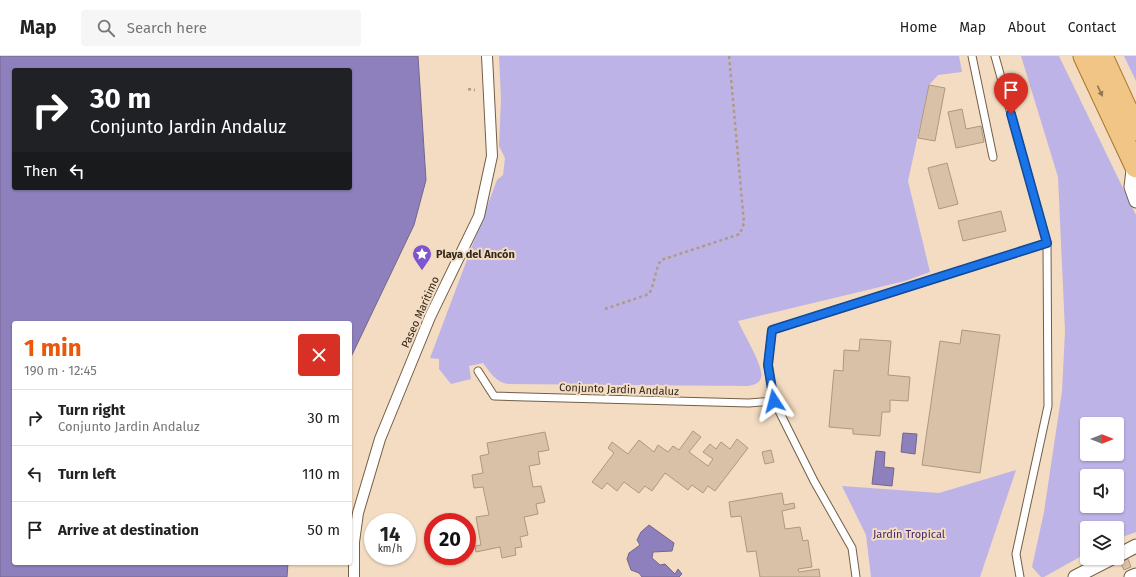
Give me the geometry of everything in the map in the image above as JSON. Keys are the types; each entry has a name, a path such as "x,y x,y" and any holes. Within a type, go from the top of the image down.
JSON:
{"main road":[{"path":"1084,56 1135,165"},
{"path":"1102,56 1136,130"}],"street":[{"name":"Paseo Marítimo","path":"354,577 354,542 358,514 380,438 430,317 479,216 492,156 487,56"},
{"path":"1135,165 1131,187 1136,201"},
{"path":"1124,552 1136,546"},
{"path":"1075,577 1098,565"},
{"path":"1131,577 1136,575"}],"lane":[{"path":"972,56 993,157"},
{"path":"995,56 1047,243 1048,406 1016,554 1020,577"},
{"path":"856,577 852,548 814,481 774,401 768,365 772,330 1047,243"},
{"name":"Conjunto Jardin Andaluz","path":"478,371 494,396 750,403 774,401"}],"path":[{"path":"605,309 649,294 661,260 740,234 744,223 729,56"}],"green space":[{"path":"499,56 959,56 962,72 938,75 929,85 908,181 930,272 905,281 738,321 757,359 761,373 759,382 748,386 508,384 496,379 483,363 469,366 471,379 451,384 439,369 439,359 430,358 497,180 503,175 505,158 499,146 501,99"},
{"path":"1021,56 1059,56 1136,215 1136,532 1124,536 1124,521 1080,521 1080,557 1044,577 1041,577 1032,567 1044,512 1062,391 1065,331 1058,177"},
{"path":"1124,56 1136,56 1136,81"},
{"name":"Jardín Tropical","path":"1016,470 980,577 871,577 866,535 842,486 939,493"}],"shaded area":[{"path":"0,56 418,56 426,180 414,225 352,355 352,321 12,321 12,565 288,565 287,577 0,577"},
{"path":"903,433 917,434 915,454 901,452"},
{"path":"876,451 885,452 884,467 894,468 892,486 872,484"},
{"path":"649,525 674,543 672,551 653,552 652,558 660,565 665,564 675,574 678,569 682,574 679,577 642,577 639,573 631,570 627,559 629,553 640,545 637,540 641,532"}],"building":[{"path":"929,85 945,88 935,141 918,138"},
{"path":"962,109 966,129 981,126 984,142 956,148 948,112"},
{"path":"947,163 958,204 939,209 928,168"},
{"path":"1001,211 1006,231 963,241 958,221"},
{"path":"962,330 1000,335 980,473 922,465 940,341 960,344"},
{"path":"860,339 891,341 888,375 910,377 908,401 890,400 890,412 882,412 880,436 853,434 853,429 829,427 834,370 843,371 844,350 859,351"},
{"path":"693,431 701,437 689,452 708,466 713,459 703,452 710,444 716,449 721,442 730,449 737,439 748,448 715,491 708,486 703,493 692,485 688,490 665,473 652,491 645,486 639,493 624,482 617,491 607,483 602,489 592,482 614,453 608,448 612,442 628,454 639,440 654,452 658,445 668,452 673,446 679,450"},
{"path":"545,432 549,450 538,452 540,464 529,466 533,487 541,486 545,502 536,504 538,514 524,517 528,535 520,537 522,547 515,548 516,555 502,558 500,547 476,552 476,546 481,545 476,517 489,515 483,487 474,488 472,475 483,473 480,456 489,454 487,443"},
{"path":"771,450 774,462 765,464 762,452"},
{"path":"782,493 784,505 794,503 795,508 782,511 785,529 800,527 803,541 808,540 812,567 798,569 799,572 819,569 820,577 760,577 756,551 747,552 741,516 731,517 729,502"},
{"path":"1128,559 1131,567 1124,570 1122,565 1124,565 1124,560"}],"place":[{"name":"Playa del Ancón","path":"422,271"}],"route":[{"path":"774,401 768,365 772,330 1047,243 1011,114"}]}
